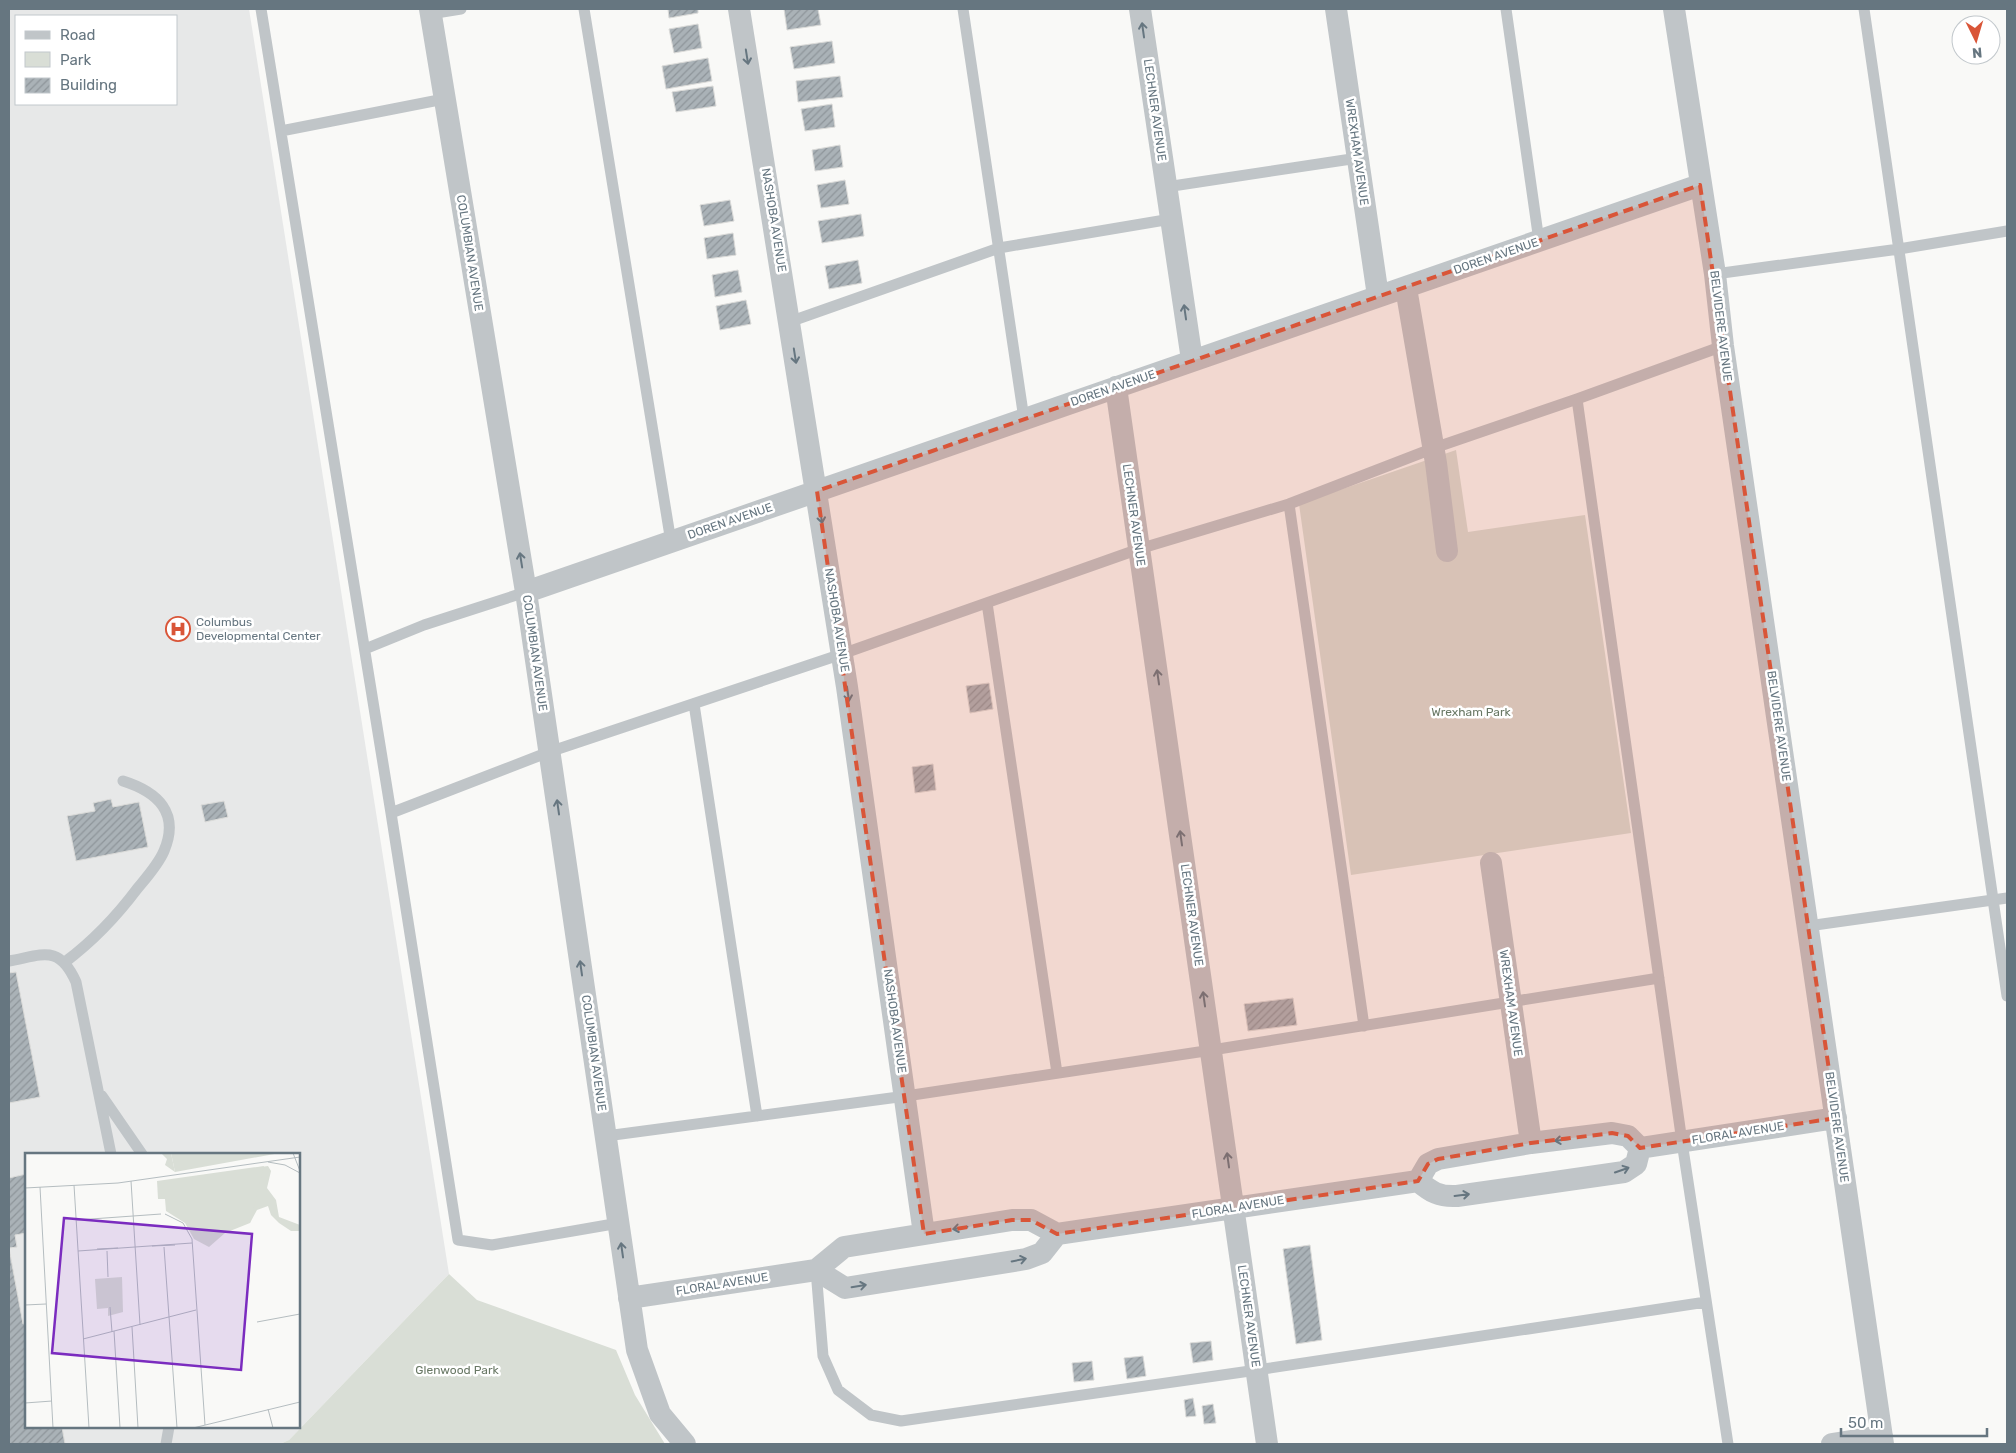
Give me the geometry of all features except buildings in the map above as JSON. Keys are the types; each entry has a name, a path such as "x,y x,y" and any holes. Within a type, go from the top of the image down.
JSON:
{"street":[{"name":"NASHOBA AVENUE","path":"739,9 818,491 906,1096 924,1234"},
{"name":"LECHNER AVENUE","path":"1140,9 1192,360"},
{"name":"WREXHAM AVENUE","path":"1336,9 1378,296"},
{"name":"BELVIDERE AVENUE","path":"1674,9 1882,1440"},
{"name":"COLUMBIAN AVENUE","path":"430,12 526,592 637,1350 660,1414 685,1444"},
{"name":"DOREN AVENUE","path":"526,592 1192,360 1406,288 1700,184"},
{"path":"1406,288 1434,448 1447,551"},
{"name":"LECHNER AVENUE","path":"1116,387 1235,1208 1267,1444"},
{"name":"WREXHAM AVENUE","path":"1491,863 1531,1143"},
{"name":"FLORAL AVENUE","path":"1640,1148 1836,1118"},
{"path":"1612,1133 1628,1136 1640,1148 1636,1164 1624,1172 1451,1196 1433,1194 1418,1181 1428,1164 1438,1159 1531,1143 1612,1133"},
{"name":"FLORAL AVENUE","path":"1057,1234 1418,1181"},
{"path":"1012,1220 1031,1220 1057,1234 1042,1252 1026,1260 845,1288 816,1270 844,1247 1012,1220"},
{"name":"FLORAL AVENUE","path":"629,1298 816,1270"},
{"path":"1832,1444 1882,1440"}],"lane":[{"path":"261,9 365,649 458,1240 492,1245 618,1223"},
{"path":"430,12 461,9"},
{"path":"584,9 671,542"},
{"path":"963,9 1024,419"},
{"path":"1506,9 1539,241"},
{"path":"1864,9 2007,996"},
{"path":"281,130 444,99"},
{"path":"1166,187 1358,158"},
{"path":"789,322 999,248 1171,219"},
{"path":"1714,274 1899,249 2007,231"},
{"path":"391,813 549,752 842,654 1139,549 1289,504 1434,448 1723,346"},
{"path":"1577,399 1682,1142 1728,1444"},
{"path":"1289,504 1364,1026"},
{"path":"365,649 424,624 526,592"},
{"path":"987,603 1057,1074"},
{"path":"694,704 757,1116"},
{"path":"65,962 90,943 108,925 164,852 169,832 168,815 156,797 136,785 123,781"},
{"path":"1808,926 2007,898"},
{"path":"9,961 46,954 59,957 69,966 76,982 111,1153"},
{"path":"606,1136 1057,1074 1659,978"},
{"path":"98,1091 141,1153"},
{"path":"816,1270 823,1356 838,1390 871,1415 901,1421 1257,1370 1706,1302"},
{"path":"166,1444 169,1428"}],"highlighted area":[{"path":"1700,185 1836,1118 1640,1148 1628,1136 1612,1133 1531,1143 1438,1159 1428,1164 1418,1181 1057,1234 1031,1220 1012,1220 924,1234 817,491"}],"shaded area":[{"name":"Columbus Developmental Center","path":"9,9 249,9 449,1274 289,1440 280,1444 9,1444"}],"green space":[{"name":"Wrexham Park","path":"1456,450 1468,532 1585,515 1631,833 1351,875 1299,504"},
{"name":"Glenwood Park","path":"449,1274 477,1300 616,1350 635,1395 665,1444 280,1444 289,1440"}],"place":[{"name":"Columbus Developmental Center","path":"178,629"}]}
